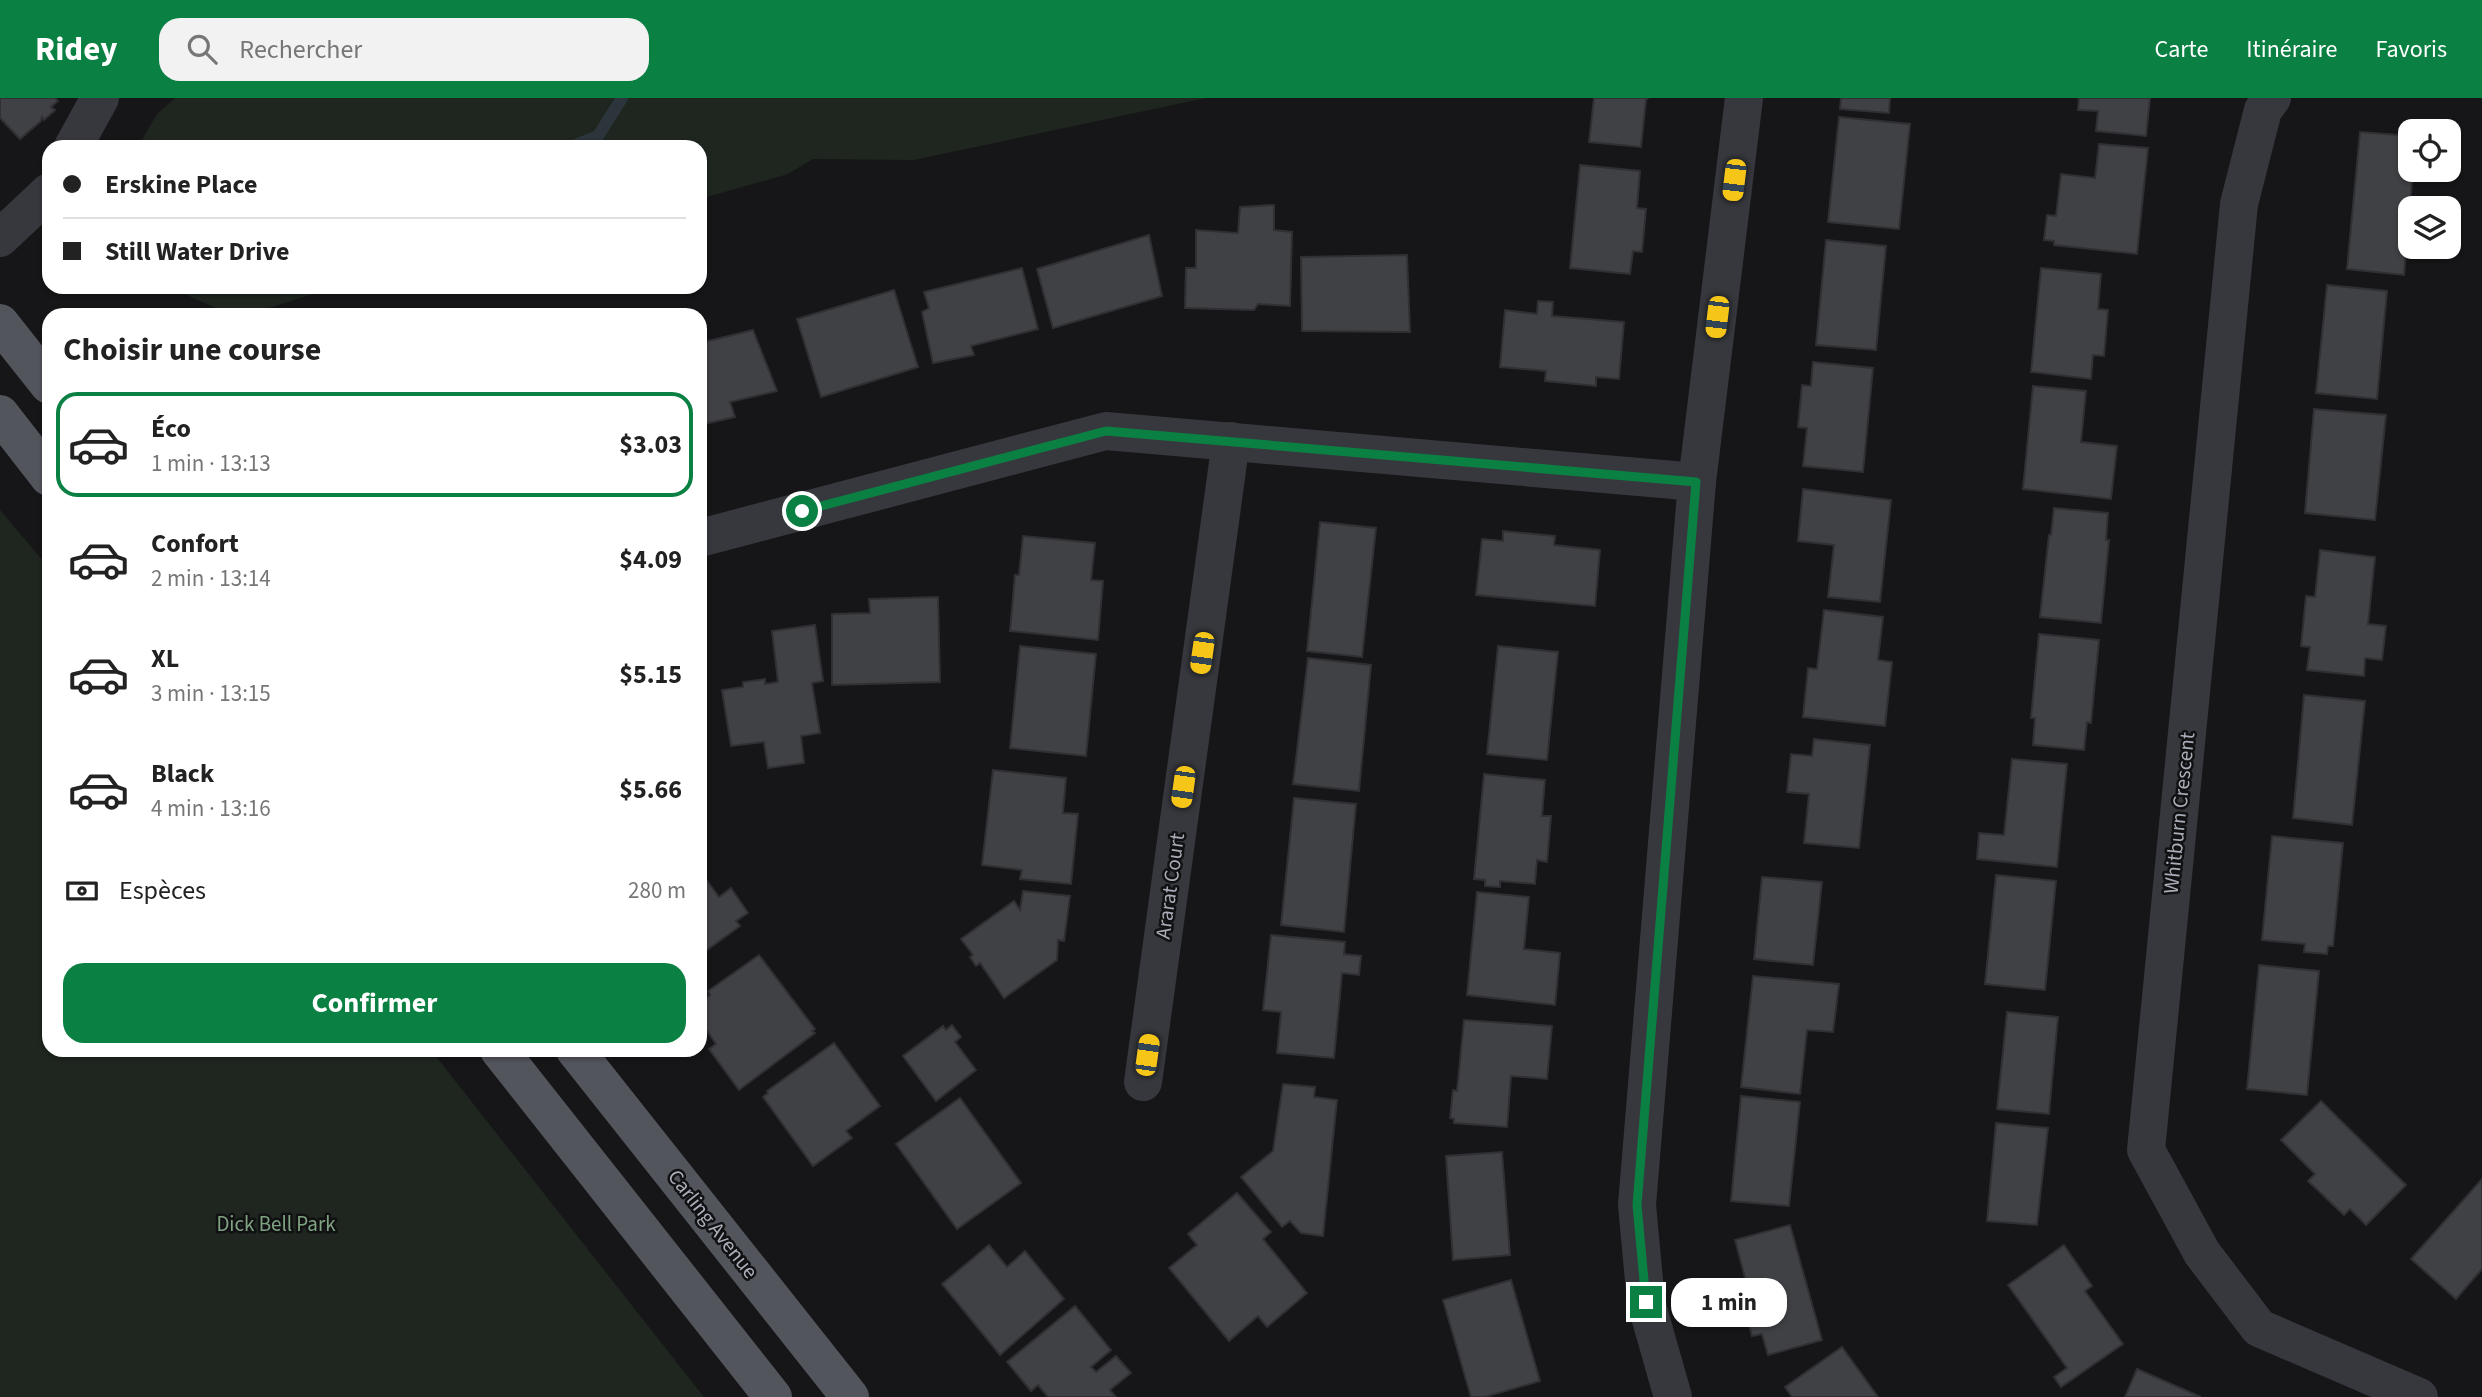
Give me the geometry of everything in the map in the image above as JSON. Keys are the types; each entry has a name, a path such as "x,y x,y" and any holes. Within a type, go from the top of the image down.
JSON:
{"main road":[{"path":"0,323 42,375"},
{"path":"0,414 42,468"},
{"path":"505,1057 773,1397"},
{"name":"Carling Avenue","path":"581,1057 850,1397"}],"street":[{"path":"78,140 100,98"},
{"path":"1673,1397 1646,1302 1637,1205 1696,482 1744,98"},
{"name":"Whitburn Crescent","path":"2272,98 2263,110 2239,204 2146,1150 2202,1253 2259,1328 2419,1397"},
{"path":"0,238 42,199"},
{"path":"707,536 1106,431 1696,482"},
{"name":"Ararat Court","path":"1143,1082 1231,441"}],"green space":[{"path":"175,98 1206,98 914,160 813,159 788,174 707,197 707,140 142,140 157,114"},
{"path":"184,294 313,294 269,308 216,308"},
{"name":"Dick Bell Park","path":"0,510 42,560 42,1057 437,1057 704,1397 0,1397"}],"building":[{"path":"0,98 55,98 58,101 51,107 55,110 44,120 42,117 41,121 20,139 0,118"},
{"path":"1594,98 1648,98 1641,147 1589,142"},
{"path":"1841,98 1890,98 1889,113 1840,109"},
{"path":"2079,98 2150,98 2146,136 2096,131 2098,111 2078,110"},
{"path":"1839,117 1910,124 1899,229 1828,222"},
{"path":"2360,132 2398,135 2398,182 2412,182 2411,196 2398,196 2398,259 2405,259 2404,275 2347,269"},
{"path":"2099,144 2148,148 2137,254 2054,245 2054,241 2044,240 2047,215 2056,216 2061,174 2095,178"},
{"path":"1580,165 1640,171 1637,208 1646,209 1642,252 1633,251 1630,274 1570,268"},
{"path":"1274,205 1274,230 1292,232 1290,306 1258,304 1254,310 1185,308 1186,268 1196,268 1196,230 1238,233 1240,207"},
{"path":"1149,235 1162,296 1053,328 1037,269"},
{"path":"1826,240 1886,246 1876,350 1816,345"},
{"path":"1407,255 1410,332 1302,331 1301,257"},
{"path":"1022,268 1038,329 971,346 974,355 933,363 922,312 929,308 924,292"},
{"path":"2041,268 2101,274 2098,309 2108,310 2104,356 2093,355 2091,379 2031,372"},
{"path":"2327,285 2387,291 2377,399 2316,393"},
{"path":"894,290 918,367 821,397 797,319"},
{"path":"1538,301 1553,302 1552,316 1624,322 1619,379 1596,377 1596,386 1545,381 1546,371 1500,367 1505,310 1537,314"},
{"path":"753,330 777,391 730,402 735,417 707,423 707,341"},
{"path":"1813,362 1873,368 1863,472 1803,466 1807,428 1798,427 1802,385 1811,386"},
{"path":"2033,386 2086,391 2081,442 2117,446 2111,499 2023,489"},
{"path":"2314,409 2386,415 2375,520 2305,513"},
{"path":"1803,489 1891,500 1880,602 1828,597 1834,545 1798,541"},
{"path":"2054,508 2108,513 2106,540 2109,540 2101,623 2040,617"},
{"path":"1320,522 1376,528 1362,657 1307,651"},
{"path":"1503,531 1555,536 1554,545 1600,550 1595,606 1476,595 1482,539 1503,541"},
{"path":"1023,536 1095,543 1091,580 1103,581 1098,640 1010,631 1015,575 1019,575"},
{"path":"2320,550 2375,557 2368,624 2386,626 2382,660 2365,658 2364,676 2307,670 2310,647 2301,646 2306,596 2315,597"},
{"path":"938,597 940,682 832,685 832,614 870,613 869,599"},
{"path":"1824,610 1883,617 1878,660 1892,662 1885,726 1803,717 1808,668 1817,669"},
{"path":"815,625 823,681 812,683 820,733 801,736 804,763 768,768 764,742 731,746 722,690 743,687 743,682 765,679 765,684 778,682 772,631"},
{"path":"2039,634 2099,640 2091,723 2087,722 2084,750 2033,745 2035,718 2031,718"},
{"path":"1020,646 1096,654 1086,756 1010,748"},
{"path":"1498,646 1558,652 1547,760 1487,754"},
{"path":"1308,658 1371,665 1359,791 1293,784"},
{"path":"2304,695 2365,701 2352,825 2293,818"},
{"path":"1814,739 1870,745 1859,848 1804,843 1809,794 1787,792 1791,754 1812,756"},
{"path":"2012,759 2067,764 2057,867 1977,859 1979,833 2004,835"},
{"path":"993,770 1066,778 1063,813 1078,814 1071,884 1020,879 1022,870 982,865"},
{"path":"1484,774 1545,780 1542,816 1551,816 1547,862 1537,860 1535,884 1500,881 1500,887 1485,886 1485,880 1474,879"},
{"path":"1294,798 1356,804 1344,932 1281,925"},
{"path":"2272,836 2343,843 2333,946 2328,946 2327,954 2304,952 2305,944 2262,940"},
{"path":"1996,875 2056,881 2045,990 1985,984"},
{"path":"1762,877 1822,882 1813,965 1754,959"},
{"path":"707,881 719,897 731,888 748,913 736,921 740,926 707,950"},
{"path":"1023,891 1070,896 1064,941 1058,940 1057,960 1004,998 980,963 976,966 970,957 973,955 961,939 1014,901 1020,910"},
{"path":"1477,892 1529,897 1524,949 1560,953 1555,1005 1467,995"},
{"path":"1271,935 1345,942 1344,954 1361,956 1359,975 1342,973 1334,1058 1277,1053 1281,1012 1263,1010"},
{"path":"759,955 815,1029 812,1031 815,1033 739,1090 709,1049 716,1044 707,1031 708,991"},
{"path":"2259,965 2319,971 2307,1095 2247,1089"},
{"path":"1753,976 1839,984 1833,1032 1807,1030 1800,1094 1741,1087"},
{"path":"2007,1012 2058,1017 2049,1114 1997,1109"},
{"path":"1464,1020 1552,1026 1547,1079 1511,1076 1507,1127 1454,1123 1454,1119 1450,1118 1453,1090 1457,1091"},
{"path":"952,1025 961,1037 955,1042 976,1070 936,1101 903,1056 943,1026 946,1030"},
{"path":"834,1043 880,1106 846,1131 852,1138 813,1166 763,1097 767,1091"},
{"path":"1283,1084 1315,1087 1314,1097 1337,1100 1323,1236 1301,1233 1290,1221 1282,1227 1241,1177 1273,1151"},
{"path":"1741,1096 1800,1102 1789,1206 1731,1201"},
{"path":"960,1098 1021,1183 957,1229 896,1144"},
{"path":"2321,1101 2406,1185 2366,1225 2350,1209 2344,1215 2308,1181 2315,1174 2281,1140"},
{"path":"1996,1123 2048,1128 2037,1225 1987,1221"},
{"path":"1502,1152 1510,1255 1453,1260 1446,1156"},
{"path":"2482,1179 2482,1269 2456,1299 2411,1259"},
{"path":"1237,1193 1271,1232 1263,1239 1307,1293 1267,1327 1258,1316 1229,1341 1169,1268 1197,1245 1188,1234"},
{"path":"1790,1225 1822,1340 1768,1355 1762,1334 1752,1336 1739,1288 1747,1285 1735,1240"},
{"path":"989,1245 1007,1267 1025,1251 1064,1299 1000,1355 942,1284"},
{"path":"2064,1245 2092,1286 2085,1291 2123,1344 2061,1387 2054,1377 2067,1368 2008,1285"},
{"path":"1511,1280 1540,1381 1485,1397 1471,1397 1443,1300"},
{"path":"1075,1306 1111,1350 1091,1367 1096,1372 1116,1356 1131,1373 1110,1390 1116,1397 1048,1397 1038,1385 1031,1391 1007,1362"},
{"path":"1842,1347 1878,1397 1792,1397 1785,1387"},
{"path":"2137,1369 2201,1397 2125,1397"}],"waterway":[{"path":"588,140 598,136 622,98"}],"route":[{"path":"802,511 1106,431 1696,482 1637,1205 1646,1302"}]}
